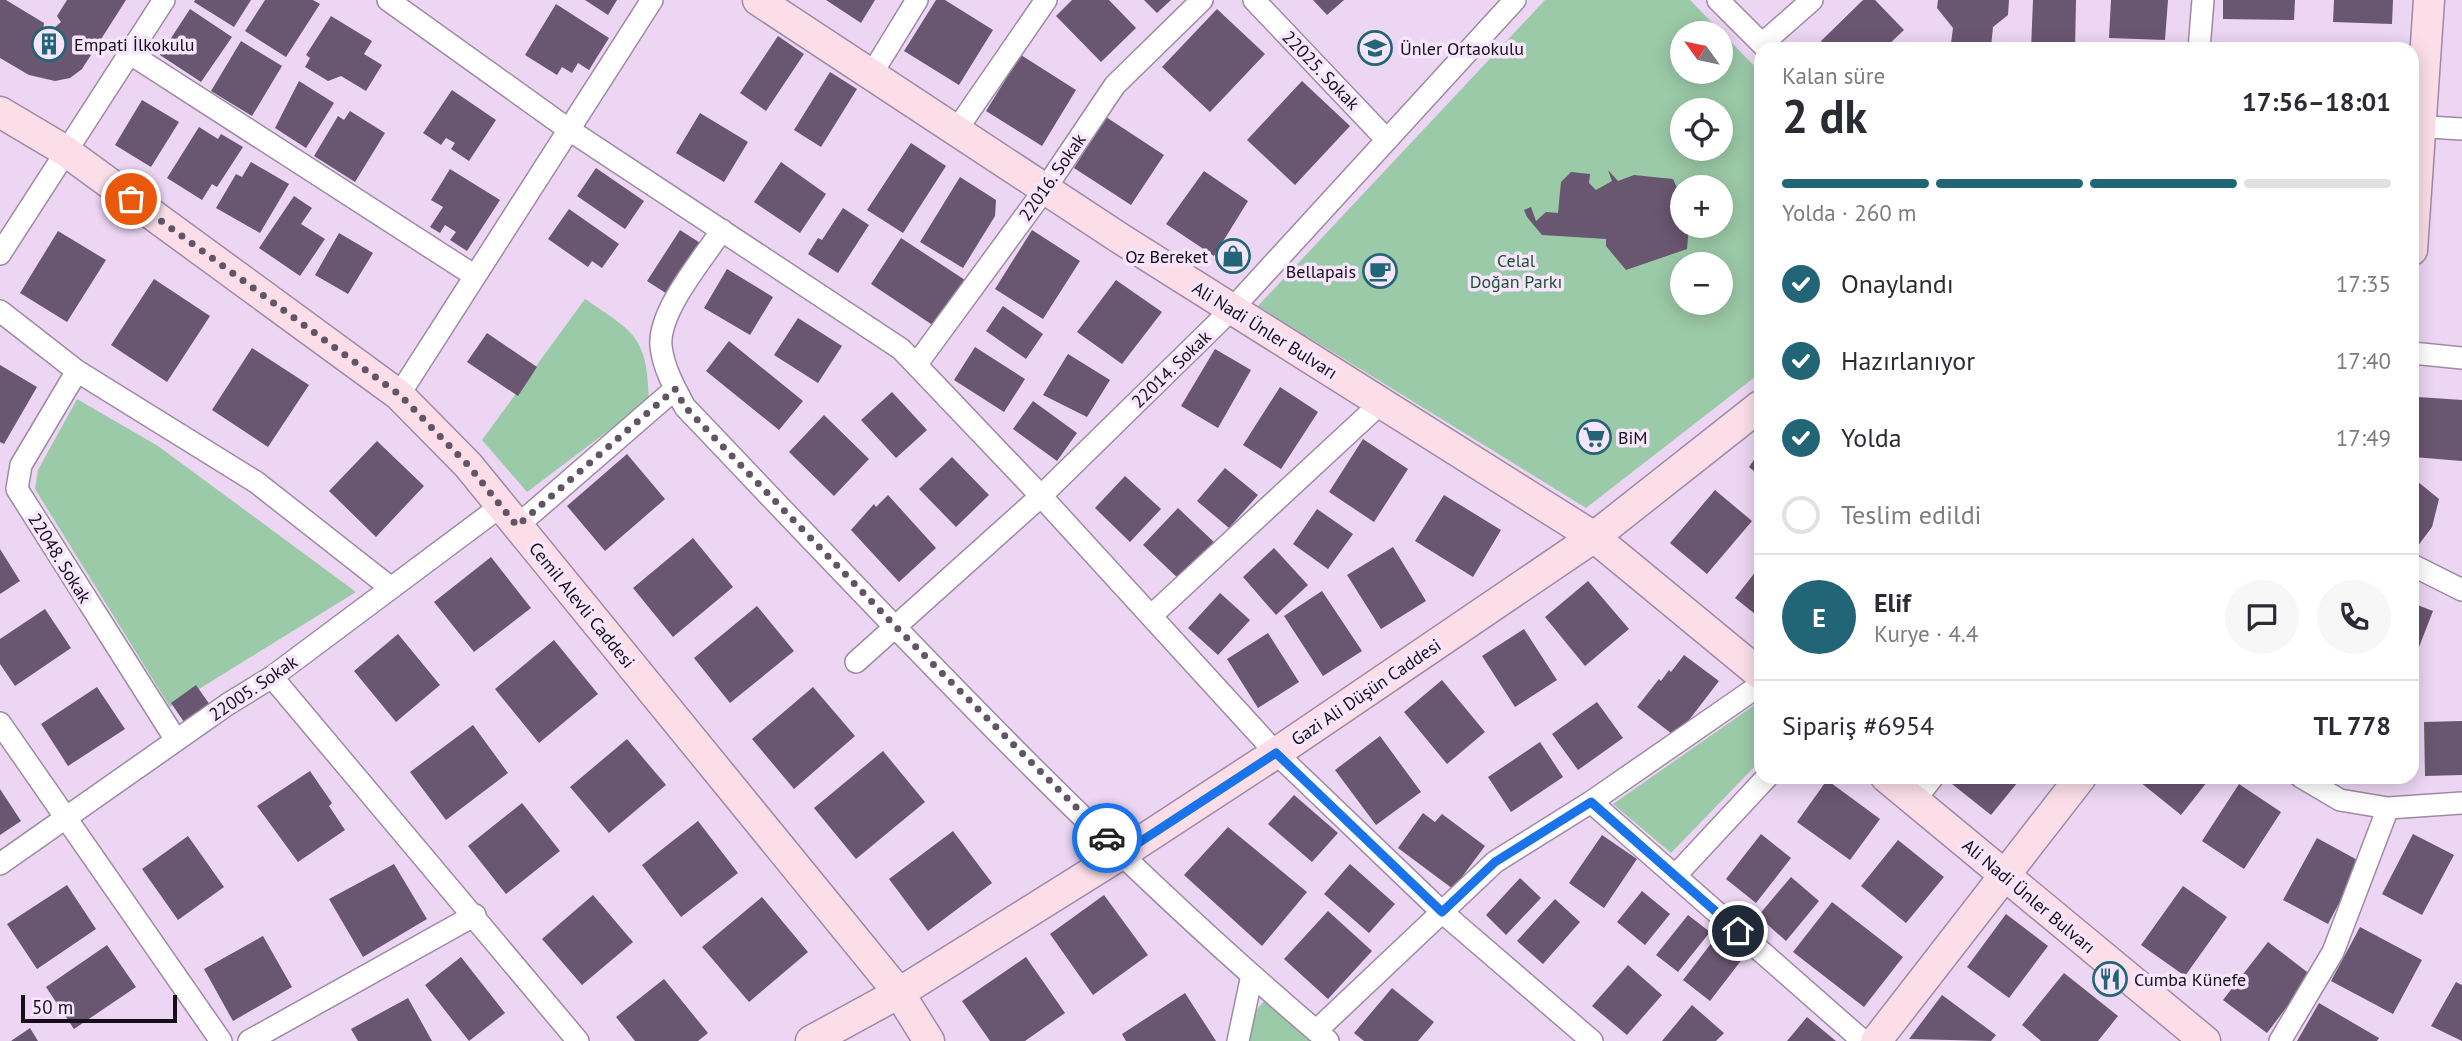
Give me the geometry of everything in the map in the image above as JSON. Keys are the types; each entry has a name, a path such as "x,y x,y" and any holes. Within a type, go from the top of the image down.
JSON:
{"street":[{"path":"0,254 64,150 164,0"},
{"path":"388,0 568,129 901,349 1041,496 1276,753 1442,912 1592,1041"},
{"path":"400,395 652,0"},
{"name":"Ali Nadi Ünler Bulvarı","path":"758,0 955,132 1594,537 1754,669"},
{"path":"871,75 916,0"},
{"path":"955,132 1046,0"},
{"name":"22016. Sokak","path":"916,365 1045,189 1115,85 1202,0"},
{"name":"22025. Sokak","path":"1254,0 1387,140"},
{"name":"22014. Sokak","path":"856,662 1041,496 1232,309 1515,0"},
{"path":"1718,0 1760,42"},
{"path":"1768,42 1812,0"},
{"path":"2200,42 2203,0"},
{"path":"2419,105 2429,0"},
{"path":"129,53 475,276"},
{"name":"Cemil Alevli Caddesi","path":"0,112 64,150 400,395 468,465 899,993 929,1041"},
{"path":"2419,126 2462,129"},
{"path":"722,230 666,317 661,345 675,389 685,407 895,626 1123,853 1252,975 1322,1036 1442,912 1495,862 1591,802 1754,689"},
{"path":"0,311 77,371 256,482 391,588"},
{"path":"2419,354 2462,358"},
{"name":"22048. Sokak","path":"77,371 21,465 17,489 176,740"},
{"name":"22005. Sokak","path":"0,864 176,740 272,677 391,588 509,516 675,389"},
{"path":"1151,616 1381,403"},
{"name":"Gazi Ali Düşün Caddesi","path":"811,1041 899,993 1123,853 1276,753 1594,537 1754,410"},
{"path":"2419,568 2462,590"},
{"path":"272,677 475,915 578,1041"},
{"path":"0,723 221,1041"},
{"path":"1675,876 1760,784"},
{"name":"Ali Nadi Ünler Bulvarı","path":"1894,784 2205,1041"},
{"path":"1914,801 1927,784"},
{"path":"1876,1041 2075,784"},
{"path":"2313,784 2340,800 2388,808 2462,803"},
{"path":"1591,802 1863,1041"},
{"path":"2280,1041 2333,952 2388,808"},
{"path":"249,1041 475,915"},
{"path":"1238,1041 1252,975"}],"green space":[{"name":"Celal Doğan Parkı","path":"1545,0 1690,0 1710,21 1670,21 1670,84 1733,84 1733,44 1754,66 1754,378 1586,508 1258,306"},
{"path":"585,299 616,320 635,338 645,362 649,400 527,492 482,440"},
{"path":"77,399 158,446 356,592 170,707 35,489 38,470"},
{"path":"1754,705 1754,767 1671,853 1613,804"},
{"path":"1265,1000 1313,1041 1248,1041 1254,1013"}],"building":[{"name":"Empati İlkokulu","path":"0,0 6,0 44,23 43,30 53,29 61,22 57,16 67,0 126,0 82,69 70,78 55,81 29,75 0,58"},
{"path":"251,0 234,27 194,2"},
{"path":"265,0 313,0 320,4 286,57 245,31"},
{"path":"585,0 617,0 608,15"},
{"path":"826,0 875,0 861,23"},
{"path":"936,0 945,0 993,30 959,85 904,51"},
{"path":"1072,0 1109,0 1136,28 1101,62 1056,16"},
{"path":"1144,0 1171,0 1157,13"},
{"path":"1313,0 1344,0 1327,15"},
{"path":"1863,0 1875,0 1904,30 1891,42 1821,41"},
{"path":"1938,0 2009,0 2008,15 1993,27 1992,42 1951,42 1953,28 1937,8"},
{"path":"2033,0 2076,0 2075,42 2031,42"},
{"path":"2111,0 2168,0 2165,40 2109,38"},
{"path":"2223,0 2295,0 2294,20 2223,19"},
{"path":"2334,0 2393,0 2392,24 2333,22"},
{"path":"556,4 609,38 589,70 578,63 572,73 562,67 557,75 525,55"},
{"path":"190,9 232,37 201,82 160,55"},
{"path":"1217,9 1265,54 1210,112 1162,67"},
{"path":"331,16 372,41 364,54 382,65 366,91 341,76 328,81 305,67 310,58 306,55"},
{"path":"778,36 804,54 766,111 740,93"},
{"path":"241,41 282,66 252,116 211,91"},
{"path":"1021,55 1076,90 1042,146 986,111"},
{"path":"830,72 857,89 821,147 794,130"},
{"path":"299,81 334,103 306,148 275,128"},
{"path":"1302,81 1350,126 1295,185 1247,140"},
{"path":"452,90 496,120 469,161 451,149 455,143 446,138 441,145 423,133"},
{"path":"142,100 179,122 151,167 115,145"},
{"path":"350,111 385,133 355,182 314,156 338,116 344,120"},
{"path":"700,113 748,142 724,182 676,153"},
{"path":"1106,117 1164,155 1131,205 1074,168"},
{"path":"199,127 218,139 221,134 243,147 217,187 212,184 202,200 167,178"},
{"path":"911,143 946,166 903,233 867,210"},
{"path":"251,162 289,184 260,233 216,208 236,174 242,177"},
{"path":"781,162 826,194 800,233 754,202"},
{"path":"596,168 644,201 625,229 577,196"},
{"path":"450,169 500,200 467,251 450,240 456,232 445,225 440,233 430,227 443,207 431,200"},
{"path":"1608,170 1618,181 1634,175 1670,179 1670,238 1688,238 1687,249 1670,252 1670,255 1626,270 1606,246 1606,239 1542,235 1524,210 1531,207 1536,221 1546,212 1558,213 1561,182 1571,172 1590,174 1589,183 1596,190 1612,181"},
{"path":"1204,171 1248,201 1214,256 1166,224"},
{"path":"960,177 996,200 995,216 963,268 920,242"},
{"path":"294,196 312,208 301,224 325,239 300,276 259,248"},
{"path":"843,208 869,225 838,273 808,254 818,238 822,240"},
{"path":"569,209 619,244 602,268 592,261 588,267 548,239"},
{"path":"680,230 705,246 672,297 647,281"},
{"path":"1032,230 1080,261 1043,319 995,289"},
{"path":"58,231 106,260 67,322 20,293"},
{"path":"339,233 373,253 348,294 315,275"},
{"path":"901,238 968,282 937,328 871,284"},
{"path":"727,269 773,297 750,335 704,308"},
{"path":"154,279 210,316 167,382 111,345"},
{"path":"1116,280 1162,312 1122,364 1077,332"},
{"path":"1003,306 1043,334 1026,359 986,331"},
{"path":"798,318 842,346 818,383 774,355"},
{"path":"487,333 537,367 518,396 467,362"},
{"path":"729,341 803,401 779,430 706,371"},
{"path":"975,347 1025,379 1004,412 954,380"},
{"path":"252,348 309,385 268,447 212,410"},
{"path":"1215,349 1251,370 1218,428 1181,406"},
{"path":"1068,354 1110,380 1087,417 1043,395"},
{"path":"0,365 37,387 4,444 0,442"},
{"path":"1280,387 1318,412 1281,469 1243,445"},
{"path":"892,392 927,430 896,458 861,420"},
{"path":"2419,397 2462,400 2462,461 2419,457"},
{"path":"1033,401 1077,433 1057,461 1013,429"},
{"path":"824,415 869,459 834,496 789,452"},
{"path":"1363,439 1408,469 1374,522 1329,492"},
{"path":"377,441 424,486 376,537 329,491"},
{"path":"627,454 665,499 605,551 567,506"},
{"path":"952,457 989,495 956,527 919,489"},
{"path":"1225,468 1258,495 1229,528 1197,501"},
{"path":"1125,476 1161,509 1130,542 1095,508"},
{"path":"2419,483 2439,499 2432,527 2419,544"},
{"path":"1715,490 1752,521 1707,574 1670,543"},
{"path":"888,495 936,548 899,582 851,530 874,504 876,507"},
{"path":"1444,495 1501,530 1473,577 1415,541"},
{"path":"1178,508 1216,544 1181,581 1143,545"},
{"path":"1317,509 1353,534 1328,569 1293,544"},
{"path":"693,538 733,587 673,637 633,588"},
{"path":"1393,547 1426,601 1381,629 1347,575"},
{"path":"1274,548 1308,585 1276,615 1243,577"},
{"path":"0,549 20,581 0,594"},
{"path":"491,557 531,608 474,652 434,602"},
{"path":"1754,574 1754,613 1735,598"},
{"path":"1588,581 1629,629 1585,666 1545,617"},
{"path":"1322,591 1362,651 1323,676 1284,616"},
{"path":"1220,593 1250,620 1218,655 1188,628"},
{"path":"757,606 794,651 730,703 694,658"},
{"path":"2419,606 2433,611 2419,647"},
{"path":"45,609 71,648 15,686 0,664 0,639"},
{"path":"1524,629 1557,680 1515,707 1482,656"},
{"path":"1268,633 1299,682 1258,708 1227,659"},
{"path":"398,634 440,685 396,722 354,671"},
{"path":"554,640 598,694 539,743 495,689"},
{"path":"1684,655 1719,681 1676,737 1637,707 1659,679 1661,681 1669,670 1671,672"},
{"path":"1442,680 1485,732 1447,764 1404,712"},
{"path":"196,685 210,705 184,722 171,703"},
{"path":"97,687 125,729 68,766 41,724"},
{"path":"813,687 855,736 794,789 752,739"},
{"path":"1597,702 1623,738 1578,770 1552,734"},
{"path":"2462,721 2462,775 2425,776 2424,722"},
{"path":"473,725 508,773 446,820 410,772"},
{"path":"1380,736 1421,792 1376,825 1335,770"},
{"path":"627,739 666,785 609,833 570,787"},
{"path":"1540,742 1563,777 1511,812 1488,777"},
{"path":"883,751 925,802 856,859 814,808"},
{"path":"310,771 332,803 329,806 345,830 298,862 257,806"},
{"path":"1824,784 1832,784 1880,819 1850,860 1797,822"},
{"path":"1952,784 2016,784 1991,815"},
{"path":"2142,784 2205,784 2181,815"},
{"path":"2239,784 2281,812 2244,869 2202,841"},
{"path":"0,789 21,821 0,835"},
{"path":"1294,795 1338,833 1312,862 1268,824"},
{"path":"522,803 560,851 506,894 468,846"},
{"path":"1423,813 1435,822 1442,814 1485,846 1453,889 1398,848"},
{"path":"698,821 738,873 681,917 642,865"},
{"path":"1228,827 1307,892 1262,946 1184,875"},
{"path":"953,831 992,883 928,931 889,879"},
{"path":"1761,834 1791,858 1756,903 1726,879"},
{"path":"2413,834 2454,855 2422,915 2382,894"},
{"path":"1602,835 1637,859 1604,908 1569,883"},
{"path":"188,836 224,887 178,920 142,869"},
{"path":"2317,838 2361,862 2328,924 2283,900"},
{"path":"1898,840 1944,877 1906,923 1861,886"},
{"path":"394,864 427,919 363,957 329,899"},
{"path":"1350,864 1395,904 1369,933 1324,894"},
{"path":"1791,877 1819,901 1786,941 1758,916"},
{"path":"1520,878 1541,898 1506,935 1486,915"},
{"path":"67,885 96,929 37,969 7,924"},
{"path":"2183,886 2227,917 2185,976 2141,945"},
{"path":"1642,891 1670,914 1645,945 1617,922"},
{"path":"593,895 633,942 582,985 542,939"},
{"path":"1104,895 1148,955 1093,995 1050,934"},
{"path":"762,897 808,952 749,1002 702,947"},
{"path":"1555,899 1580,922 1543,964 1517,941"},
{"path":"1832,902 1903,957 1864,1007 1793,952"},
{"path":"1328,911 1372,951 1328,999 1284,959"},
{"path":"2006,914 2048,946 2009,998 1967,967"},
{"path":"1688,915 1710,932 1678,972 1656,955"},
{"path":"2360,927 2422,960 2393,1014 2331,981"},
{"path":"263,936 292,987 233,1021 204,969"},
{"path":"1716,937 1743,958 1710,1001 1683,980"},
{"path":"2268,942 2311,975 2267,1033 2223,1000"},
{"path":"107,945 136,987 74,1029 46,987"},
{"path":"461,957 505,1013 469,1041 425,985"},
{"path":"1026,957 1065,1013 1025,1041 990,1041 962,1001"},
{"path":"1628,965 1662,995 1627,1035 1592,1006"},
{"path":"2064,973 2118,1016 2098,1041 2041,1041 2022,1025"},
{"path":"664,979 708,1033 698,1041 635,1041 616,1017"},
{"path":"2456,982 2462,985 2462,1041 2431,1026"},
{"path":"1392,988 1434,1022 1418,1041 1364,1041 1354,1033"},
{"path":"1185,993 1216,1041 1126,1041 1122,1034"},
{"path":"1942,995 1996,1035 1991,1041 1909,1039"},
{"path":"408,998 432,1041 358,1041 351,1029"},
{"path":"2319,1003 2379,1038 2377,1041 2297,1041"},
{"path":"1692,1005 1724,1033 1716,1041 1662,1041"},
{"path":"1807,1017 1836,1041 1787,1041"},
{"path":"30,1028 38,1041 11,1041"}],"way so far":[{"path":"131,199 400,395 468,465 517,526 675,389 685,407 895,626 1107,838"}],"place":[{"name":"Empati İlkokulu","path":"49,44"},
{"name":"Ünler Ortaokulu","path":"1375,48"},
{"name":"Oz Bereket","path":"1233,256"},
{"name":"Bellapais","path":"1380,271"},
{"name":"BiM","path":"1594,437"},
{"name":"Cumba Künefe","path":"2110,979"}],"route":[{"path":"1107,838 1123,853 1276,753 1442,912 1495,862 1591,802 1738,931"}]}
